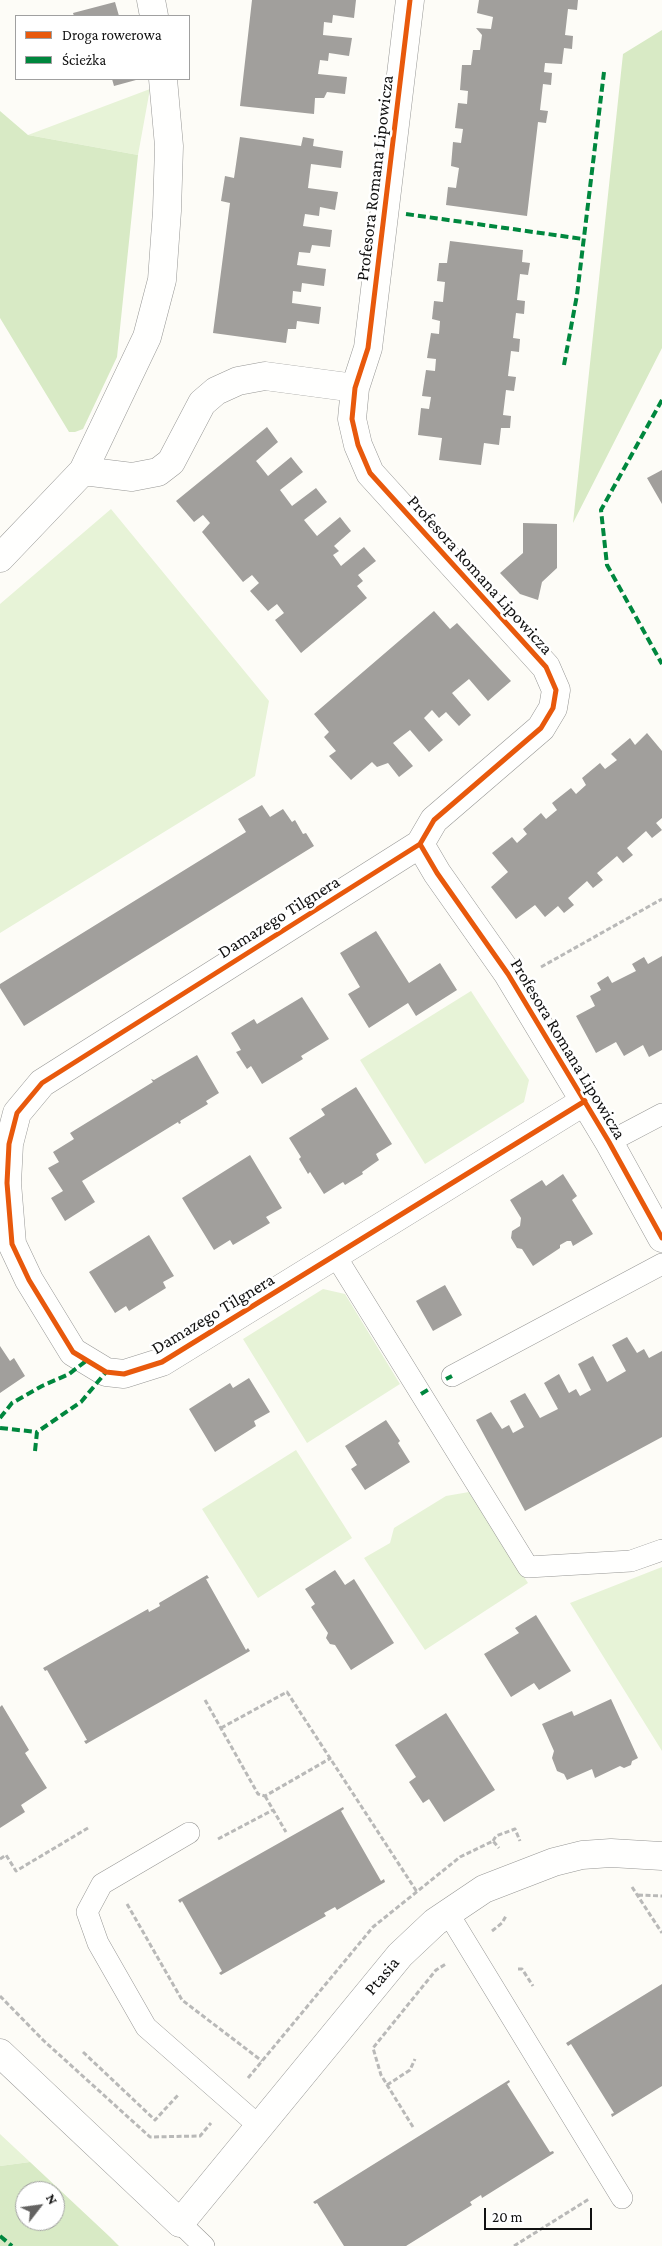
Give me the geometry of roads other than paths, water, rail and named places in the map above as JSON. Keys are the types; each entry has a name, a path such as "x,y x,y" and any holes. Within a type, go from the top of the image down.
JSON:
{"street":[{"path":"151,0 154,15"},
{"name":"Profesora Romana Lipowicza","path":"410,0 368,348 355,388 352,420 358,445 370,474 546,667 556,690 553,708 541,728 434,820 420,844 437,873 508,974 609,1142 662,1238"},
{"path":"0,558 84,471 147,337 162,280 169,146 164,80"},
{"path":"84,471 132,477 158,472 171,462 202,403 216,391 238,381 265,376 355,388"},
{"name":"Damazego Tilgnera","path":"420,844 42,1083 17,1113 9,1144 7,1183 12,1244 29,1280 73,1352 106,1372 124,1374 162,1362 585,1101"},
{"name":"Ptasia","path":"180,2223 400,1955 418,1937 448,1913 484,1889 554,1862 582,1855 662,1856"},
{"path":"0,2053 180,2223"}],"lane":[{"name":"Profesora Romana Lipowicza","path":"609,1142 662,1114"},
{"path":"335,1255 528,1567 631,1561 662,1550"},
{"path":"452,1376 662,1264"},
{"path":"189,1833 102,1884 87,1912 98,1944 146,2027 258,2126"},
{"path":"448,1913 622,2198"},
{"path":"180,2223 204,2246"}]}
